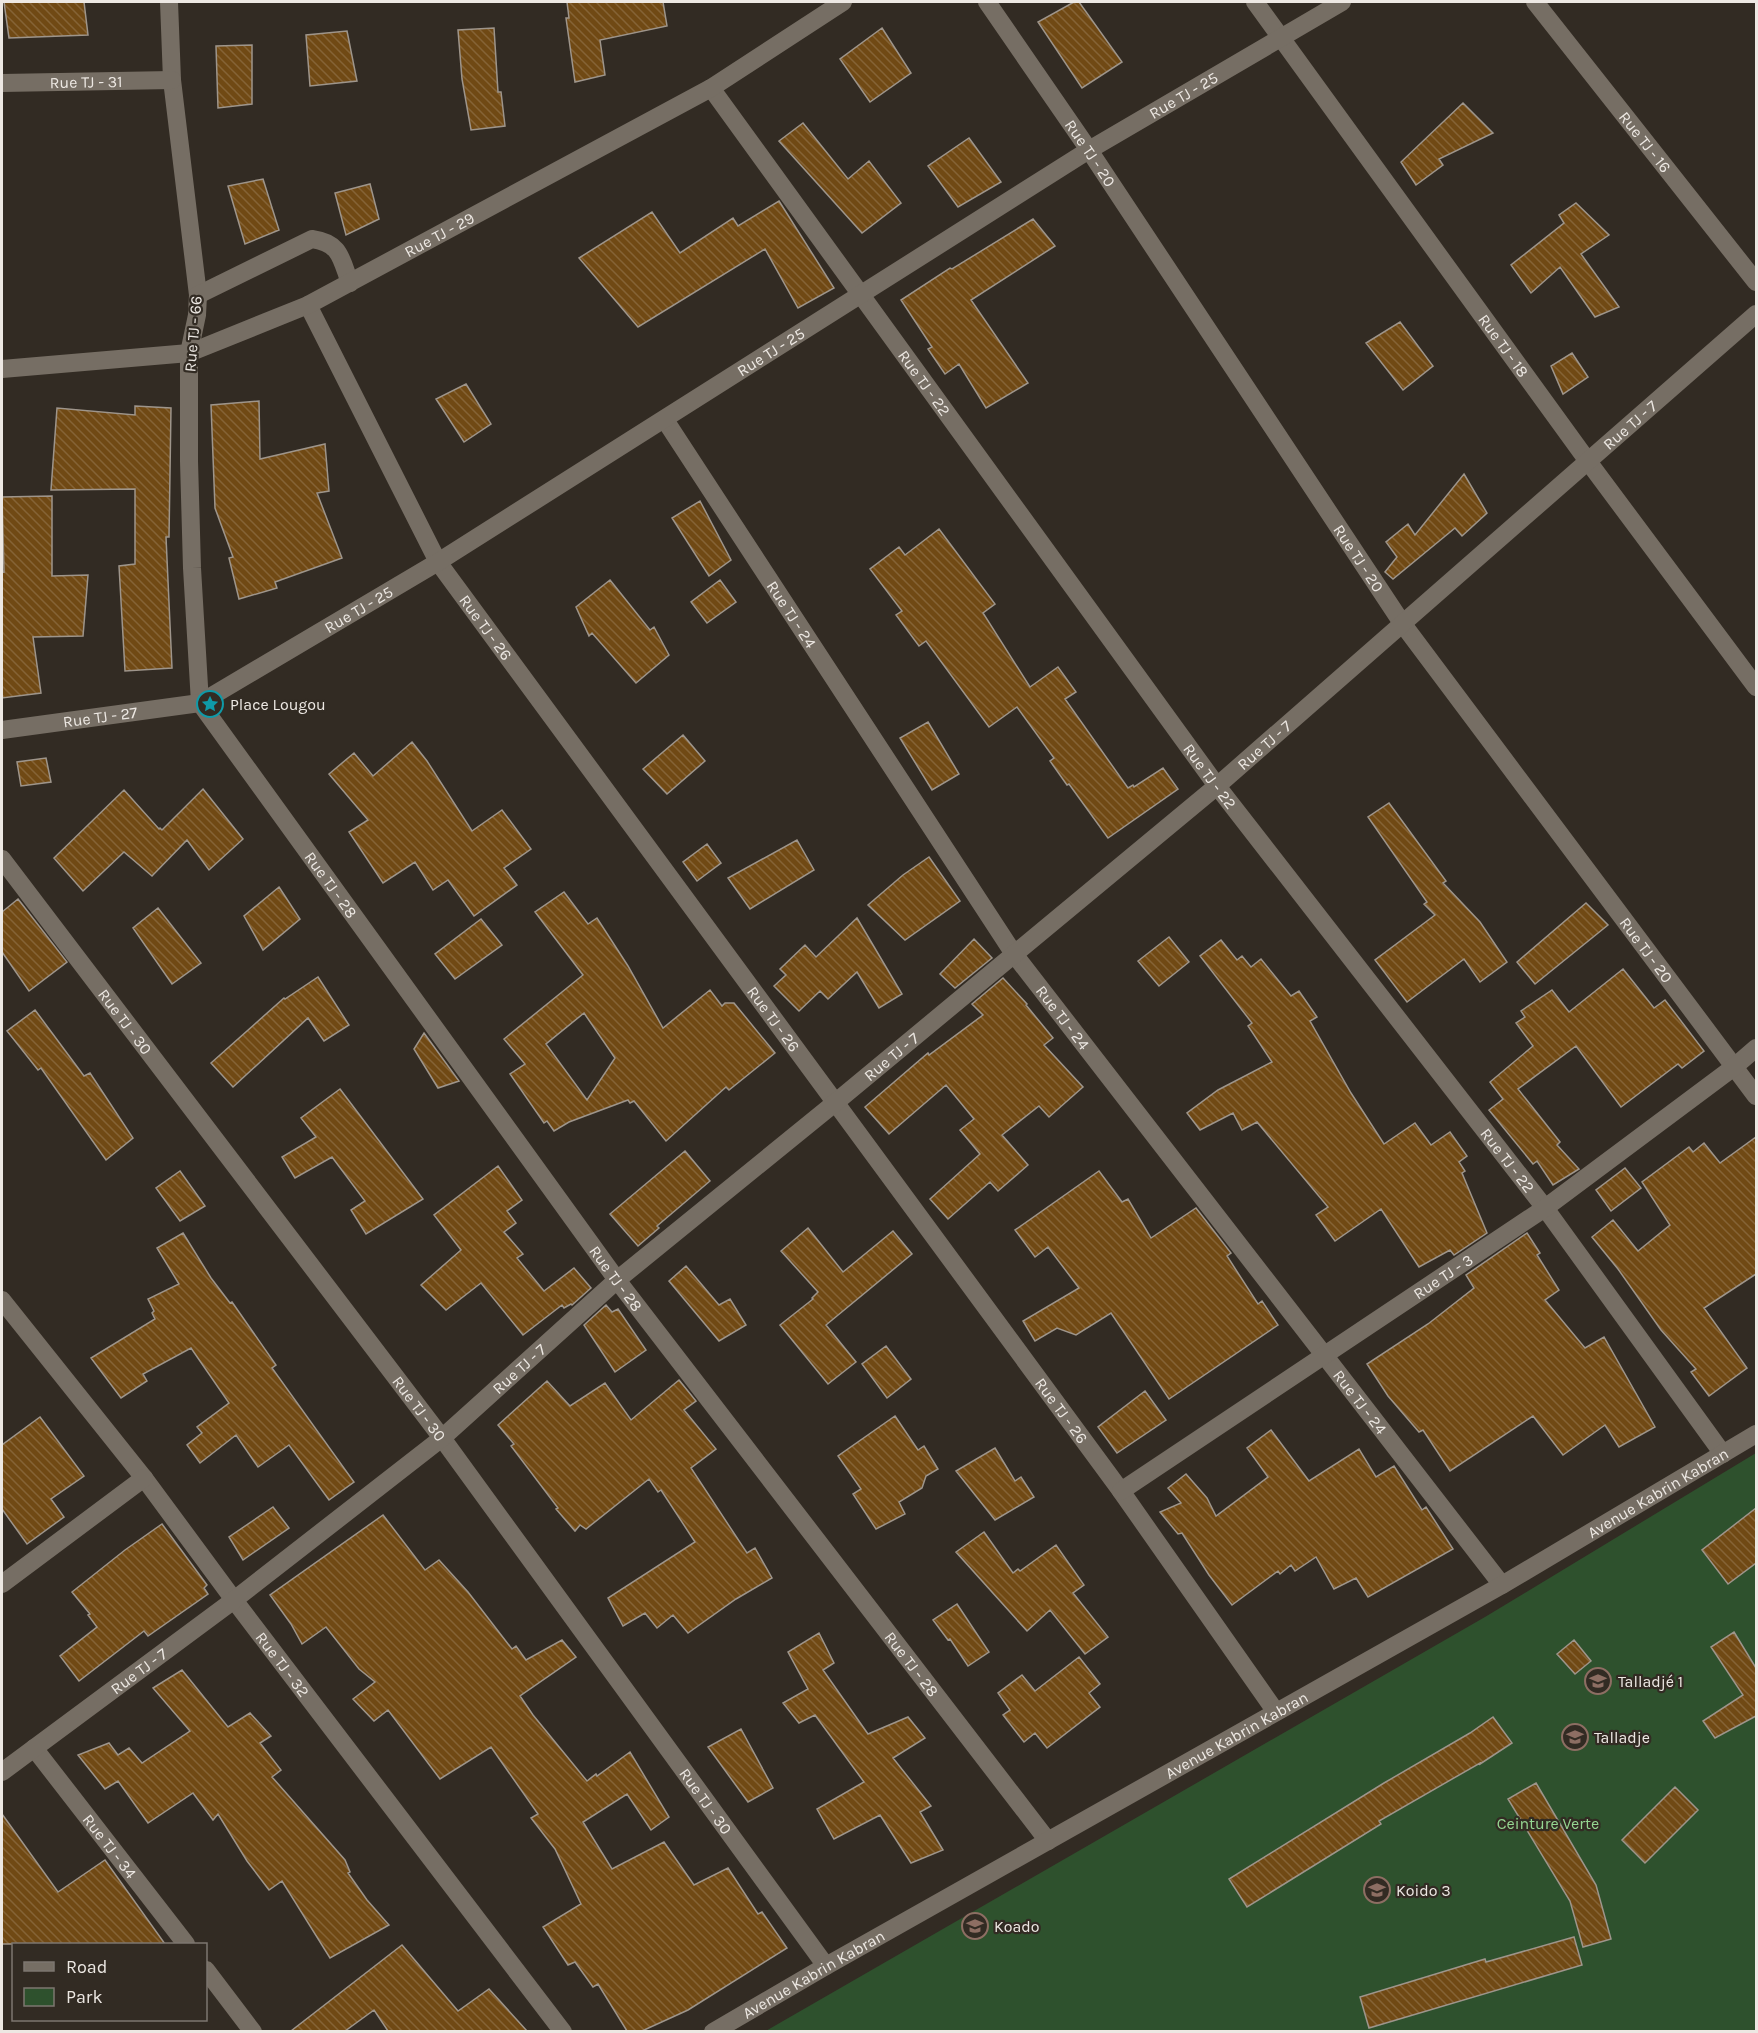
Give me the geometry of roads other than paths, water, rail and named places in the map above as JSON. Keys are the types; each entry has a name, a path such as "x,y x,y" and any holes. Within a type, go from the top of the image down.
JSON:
{"street":[{"name":"Rue TJ - 66","path":"169,2 172,81 198,295 197,315 189,353 192,567 200,703"},
{"name":"Rue TJ - 29","path":"2,369 189,353 308,305 711,88 843,2"},
{"name":"Rue TJ - 20","path":"987,2 1089,150 1402,623 1756,1096"},
{"name":"Rue TJ - 18","path":"1255,2 1587,460 1756,687"},
{"name":"Rue TJ - 25","path":"200,703 438,562 1089,150 1342,2"},
{"name":"Rue TJ - 16","path":"1535,2 1756,282"},
{"name":"Rue TJ - 31","path":"2,84 172,81"},
{"name":"Rue TJ - 22","path":"711,88 1216,786 1545,1208 1723,1454"},
{"path":"198,295 312,239 325,241 338,249 350,283"},
{"name":"Rue TJ - 26","path":"308,305 438,562 1121,1491 1276,1712"},
{"name":"Rue TJ - 7","path":"2,1772 234,1600 442,1438 617,1280 836,1102 1216,786 1756,314"},
{"name":"Rue TJ - 24","path":"665,420 1014,954 1502,1585"},
{"name":"Rue TJ - 27","path":"2,730 200,703"},
{"name":"Rue TJ - 28","path":"200,703 617,1280 1048,1841"},
{"name":"Rue TJ - 30","path":"2,859 442,1438 826,1966"},
{"name":"Rue TJ - 3","path":"1121,1491 1545,1208 1734,1067 1756,1048"},
{"name":"Rue TJ - 32","path":"2,1300 144,1478 234,1600 563,2031"},
{"name":"Avenue Kabrin Kabran","path":"713,2031 1502,1585 1756,1434"},
{"path":"2,1584 144,1478"},
{"name":"Rue TJ - 34","path":"34,1748 185,1943"},
{"path":"207,1971 253,2031"}],"place":[{"name":"Place Lougou","path":"210,704"},
{"name":"Talladjé 1","path":"1598,1681"},
{"name":"Talladje","path":"1575,1737"},
{"name":"Koido 3","path":"1377,1890"},
{"name":"Koado","path":"975,1926"}],"park label":[{"name":"Ceinture Verte","path":"1548,1823"}]}
